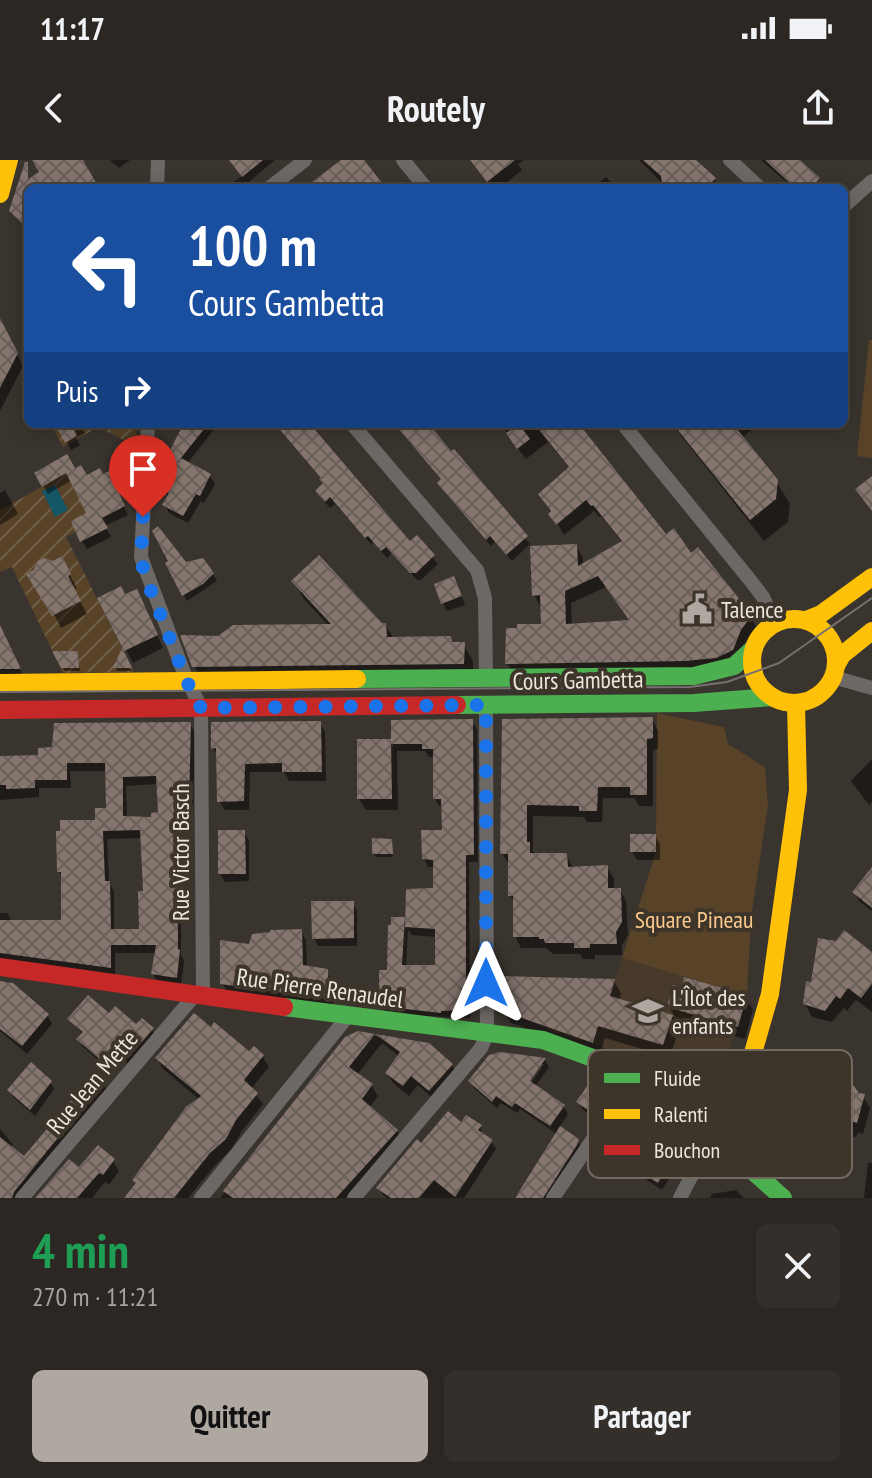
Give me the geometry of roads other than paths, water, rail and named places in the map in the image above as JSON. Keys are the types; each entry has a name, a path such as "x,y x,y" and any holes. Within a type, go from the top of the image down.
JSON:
{"main road":[{"path":"0,194 9,160"},
{"path":"806,620 821,614 872,577"},
{"path":"835,672 831,640 816,624 806,620 795,618 775,623 761,634 753,649 754,674 764,690 772,697 796,703 818,696 835,672 842,655 872,631"},
{"name":"Cours Gambetta","path":"0,683 694,676 740,664 753,649"},
{"name":"Cours Gambetta","path":"0,710 694,703 772,697"},
{"path":"754,1050 770,994 798,790 796,703"},
{"name":"Rue Pierre Renaudel","path":"0,967 543,1040 588,1056"},
{"path":"761,1178 783,1198"}],"street":[{"path":"157,184 158,160"},
{"path":"274,184 305,160"},
{"path":"403,160 423,184"},
{"path":"730,160 756,184"},
{"path":"848,202 872,181"},
{"path":"148,428 141,557 187,682 201,708"},
{"path":"355,428 477,570 485,598 486,679"},
{"path":"626,428 763,597 775,623"},
{"path":"835,672 872,688"},
{"path":"361,1196 481,1048 487,1034 486,705"},
{"name":"Rue Victor Basch","path":"199,995 201,708"},
{"name":"Rue Jean Mette","path":"22,1198 199,995"},
{"path":"201,1198 348,1016"},
{"path":"553,1198 588,1146"},
{"path":"680,1198 691,1178"}],"water":[{"path":"55,485 68,510 55,517 42,491"}],"tram line":[{"path":"0,692 690,687 727,682 779,663 872,598"}],"place":[{"name":"Talence","path":"697,609"},
{"name":"L'Îlot des enfants","path":"648,1011"}],"park label":[{"name":"Square Pineau","path":"694,919"}]}
